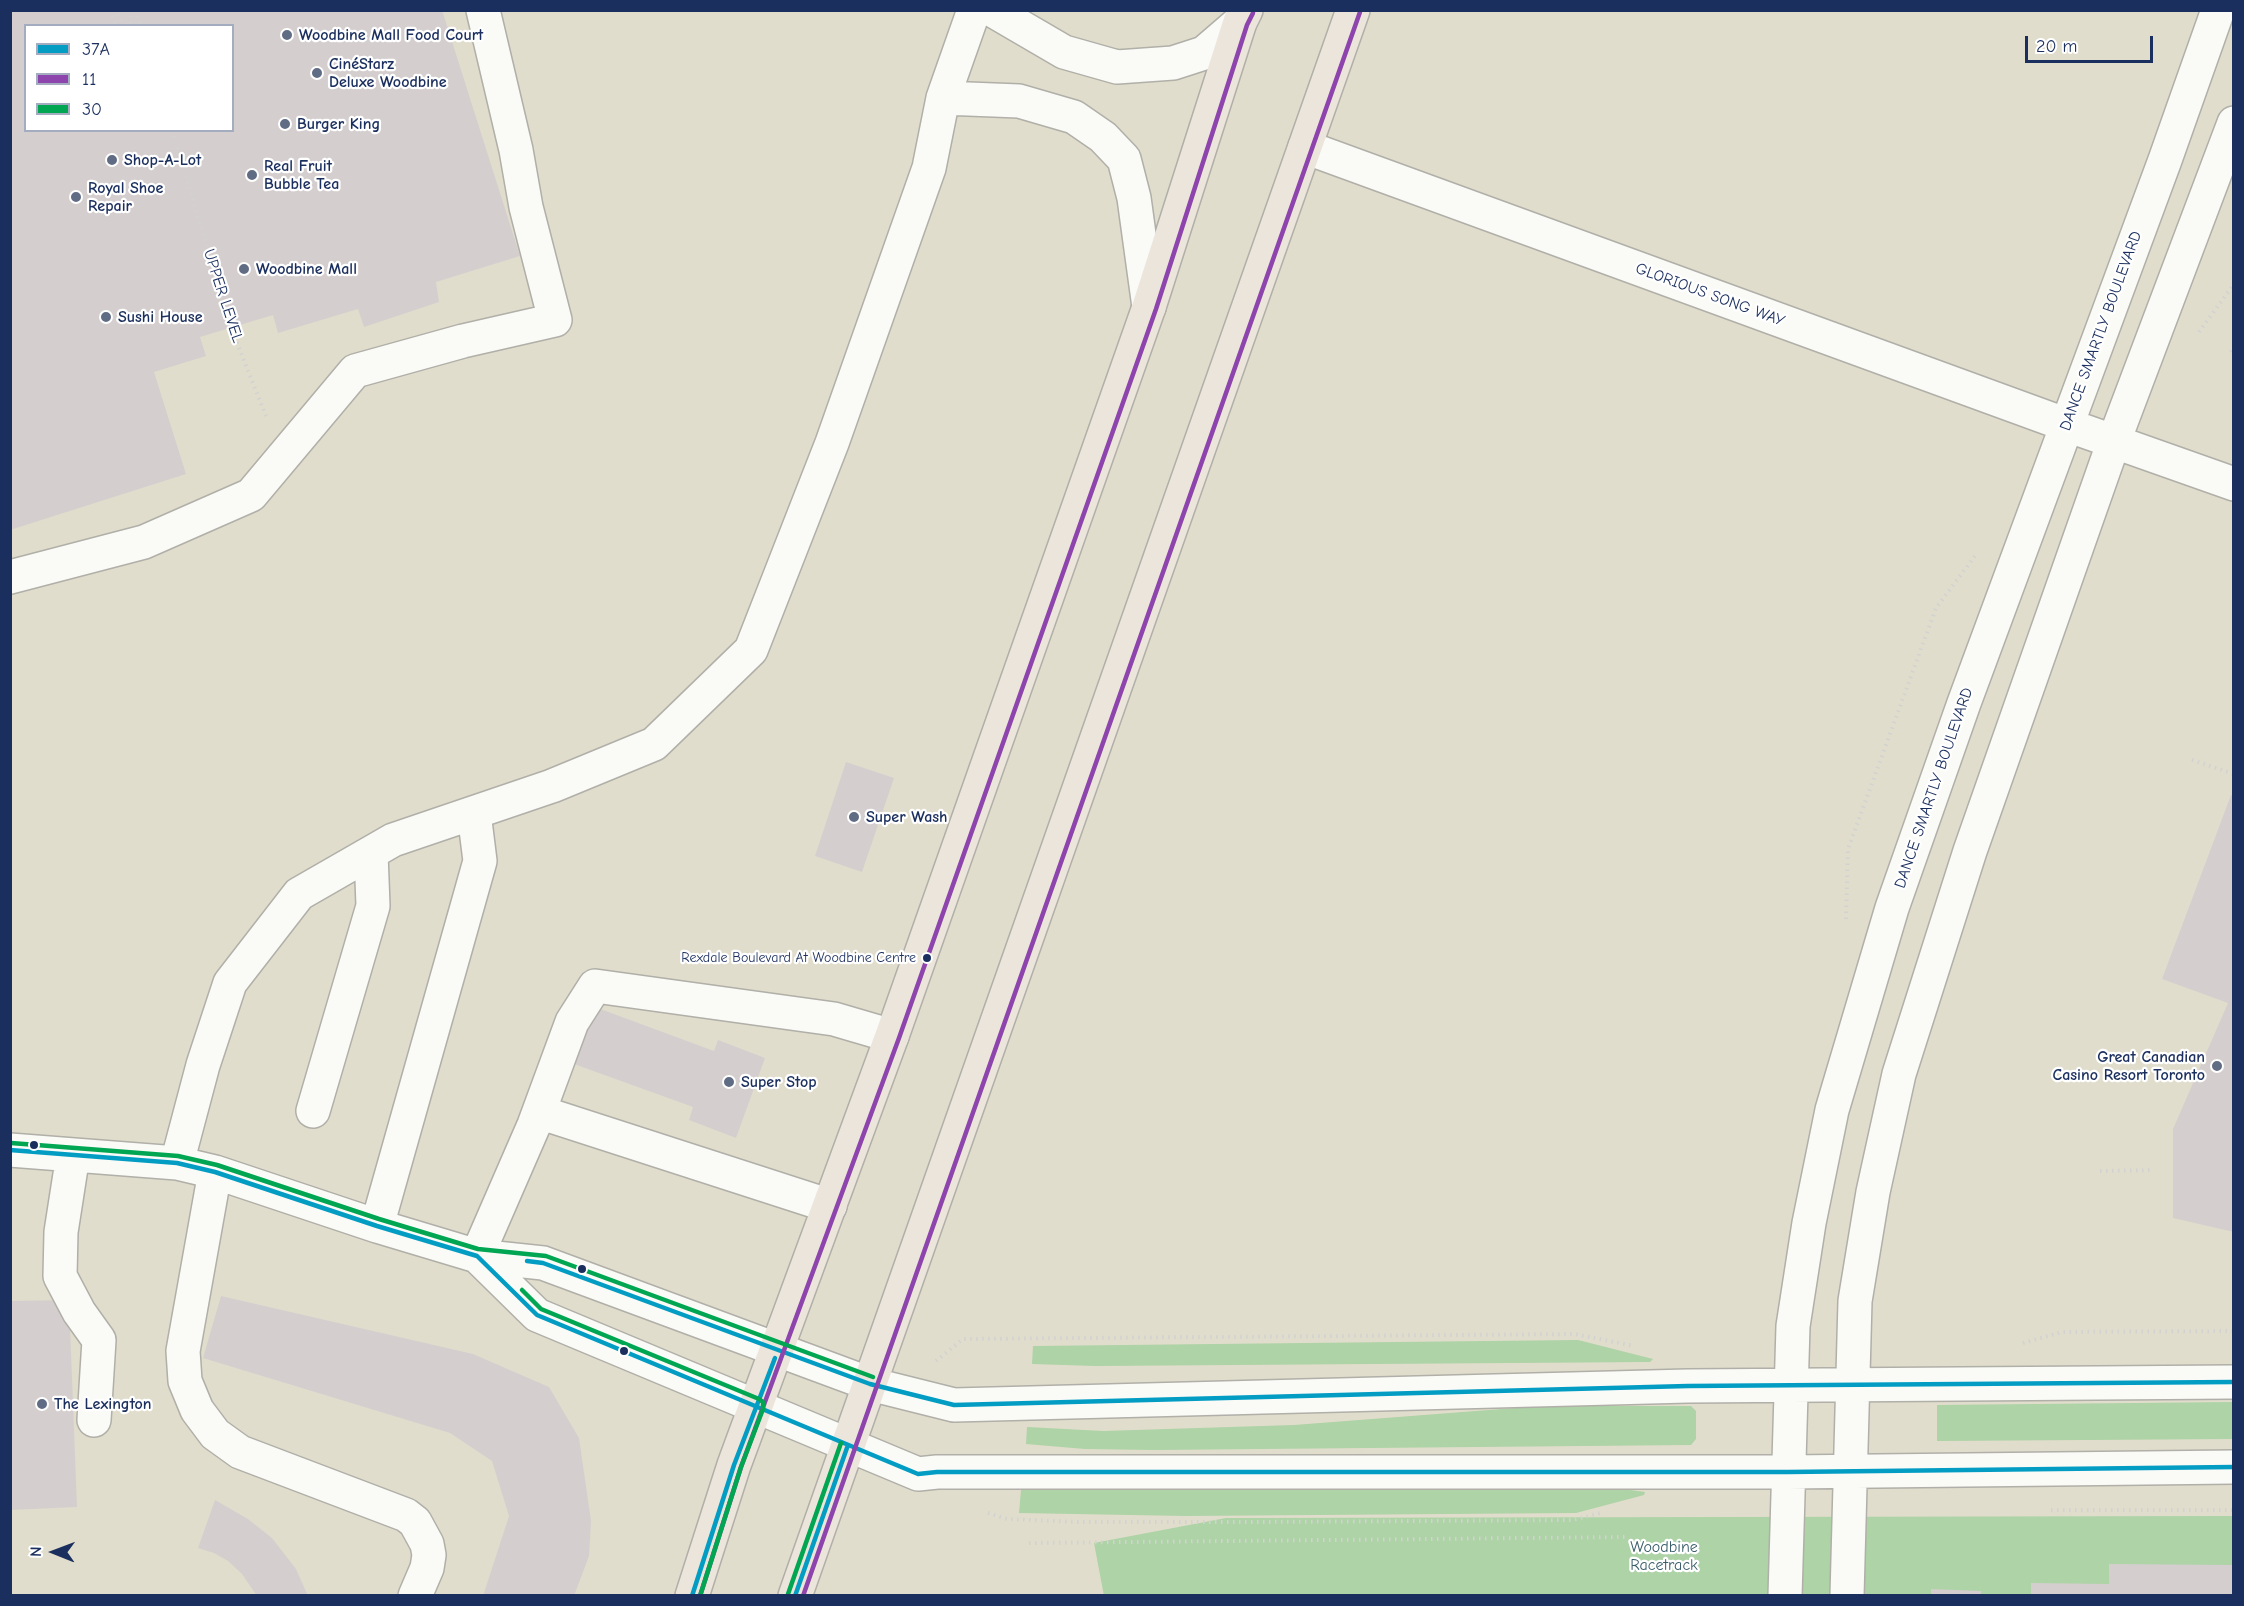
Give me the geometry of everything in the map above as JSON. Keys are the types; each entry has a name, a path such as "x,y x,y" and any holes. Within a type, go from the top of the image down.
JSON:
{"main road":[{"path":"795,1596 848,1445 885,1388 1353,10"},
{"path":"692,1596 734,1465 892,1036 1149,307 1243,16"}],"street":[{"path":"10,577 144,542 251,495 355,371 464,341 555,320 526,207 516,150 483,10"},
{"path":"177,1163 203,1065 230,983 299,894 393,840 552,786 654,744 751,650 832,443 926,179 943,98 974,10"},
{"path":"992,10 1064,52 1117,67 1173,63 1204,53 1243,16"},
{"name":"DANCE SMARTLY BOULEVARD","path":"1785,1596 1793,1326 1809,1223 1832,1110 1892,908 1964,703 2218,10"},
{"path":"943,98 1019,101 1074,117 1103,137 1124,159 1134,198 1149,307"},
{"path":"1847,1596 1855,1301 1873,1192 1899,1074 1970,851 2114,441 2234,123"},
{"name":"GLORIOUS SONG WAY","path":"1305,147 2234,484"},
{"path":"377,1226 480,861 474,813"},
{"path":"313,1111 373,906 371,853"},
{"path":"477,1256 539,1112 572,1022 595,986 834,1019 892,1036"},
{"path":"539,1112 830,1206"},
{"path":"10,1150 177,1163 215,1172 377,1226 477,1256 543,1263 885,1388 954,1405 1688,1386 2234,1382"},
{"path":"73,1155 61,1232 60,1276 79,1312 99,1340 94,1420"},
{"path":"215,1172 183,1351 185,1382 197,1410 215,1434 240,1452 406,1515 415,1522 422,1532 429,1555 427,1568 415,1596"},
{"path":"477,1256 537,1315 918,1474 937,1472 1850,1472 2234,1467"}],"path":[{"path":"113,10 124,24"},
{"name":"UPPER LEVEL","path":"173,132 231,328 282,459"},
{"path":"2197,334 2234,284"},
{"path":"2231,352 2234,346"},
{"path":"2192,760 2234,774"},
{"path":"2100,1171 2151,1170"},
{"path":"2017,1344 2062,1332 2234,1331"},
{"path":"885,1388 963,1339 1575,1334 1637,1347"},
{"path":"985,1512 1007,1519 1077,1522 1573,1520 1604,1512"},
{"path":"1029,1543 1626,1538"}],"green space":[{"path":"1578,1340 1653,1359 1650,1362 1095,1366 1032,1364 1033,1346"},
{"path":"2233,1402 2233,1439 1937,1441 1937,1405"},
{"path":"1541,1406 1691,1406 1696,1411 1696,1439 1691,1445 1154,1450 1085,1449 1026,1444 1027,1427 1103,1431 1294,1425"},
{"path":"1021,1490 1630,1490 1645,1492 1644,1495 1576,1513 1186,1516 1019,1513"},
{"name":"Woodbine Racetrack","path":"2233,1516 2234,1595 1104,1596 1094,1543 1226,1518"}],"building":[{"name":"Woodbine Mall","path":"10,10 442,10 520,256 436,282 439,302 364,327 358,309 278,333 273,315 200,337 206,356 154,372 186,474 10,530"},
{"name":"Super Wash","path":"846,762 894,778 862,872 815,856"},
{"name":"Great Canadian Casino Resort Toronto","path":"2231,795 2234,796 2234,1232 2173,1218 2173,1129 2228,1003 2162,979"},
{"path":"595,1007 714,1051 718,1040 765,1058 736,1138 689,1120 693,1107 574,1064"},
{"path":"221,1296 473,1354 549,1387 579,1438 591,1521 589,1556 574,1596 483,1596 509,1516 492,1461 450,1433 203,1358"},
{"name":"The Lexington","path":"69,1300 77,1507 10,1510 10,1301"},
{"path":"215,1500 248,1519 272,1538 296,1569 308,1596 257,1596 242,1574 228,1561 198,1548"},
{"path":"2109,1564 2234,1565 2234,1596 2031,1596 2031,1583 2109,1584"},
{"path":"1931,1589 1981,1591 1981,1596 1931,1596"}],"transit line":[{"name":"11","path":"803,1596 1360,12"},
{"name":"11","path":"700,1596 741,1467 899,1038 1156,309 1247,25 1253,13"},
{"name":"30","path":"11,1143 178,1156 217,1165 478,1249 546,1256 873,1377"},
{"name":"37A","path":"10,1150 177,1163 215,1172 377,1226 477,1256 537,1315 918,1474 937,1472 1788,1472 2234,1467"},
{"name":"37A","path":"527,1261 543,1263 870,1384 954,1405 1688,1386 2234,1382"},
{"name":"30","path":"522,1290 541,1309 763,1402 763,1409 741,1467 700,1596"},
{"name":"37A","path":"692,1596 734,1465 775,1358"},
{"name":"30","path":"788,1594 841,1443"},
{"name":"37A","path":"795,1596 848,1445"}],"place":[{"name":"Woodbine Mall Food Court","path":"287,35"},
{"name":"CinéStarz Deluxe Woodbine","path":"317,73"},
{"name":"Burger King","path":"285,124"},
{"name":"Shop-A-Lot","path":"112,160"},
{"name":"Real Fruit Bubble Tea","path":"252,175"},
{"name":"Royal Shoe Repair","path":"76,197"},
{"name":"Woodbine Mall","path":"244,269"},
{"name":"Sushi House","path":"106,317"},
{"name":"Super Wash","path":"854,817"},
{"name":"Rexdale Boulevard At Woodbine Centre","path":"927,958"},
{"name":"Great Canadian Casino Resort Toronto","path":"2217,1066"},
{"name":"Super Stop","path":"729,1082"},
{"name":"The Lexington","path":"42,1404"}]}
